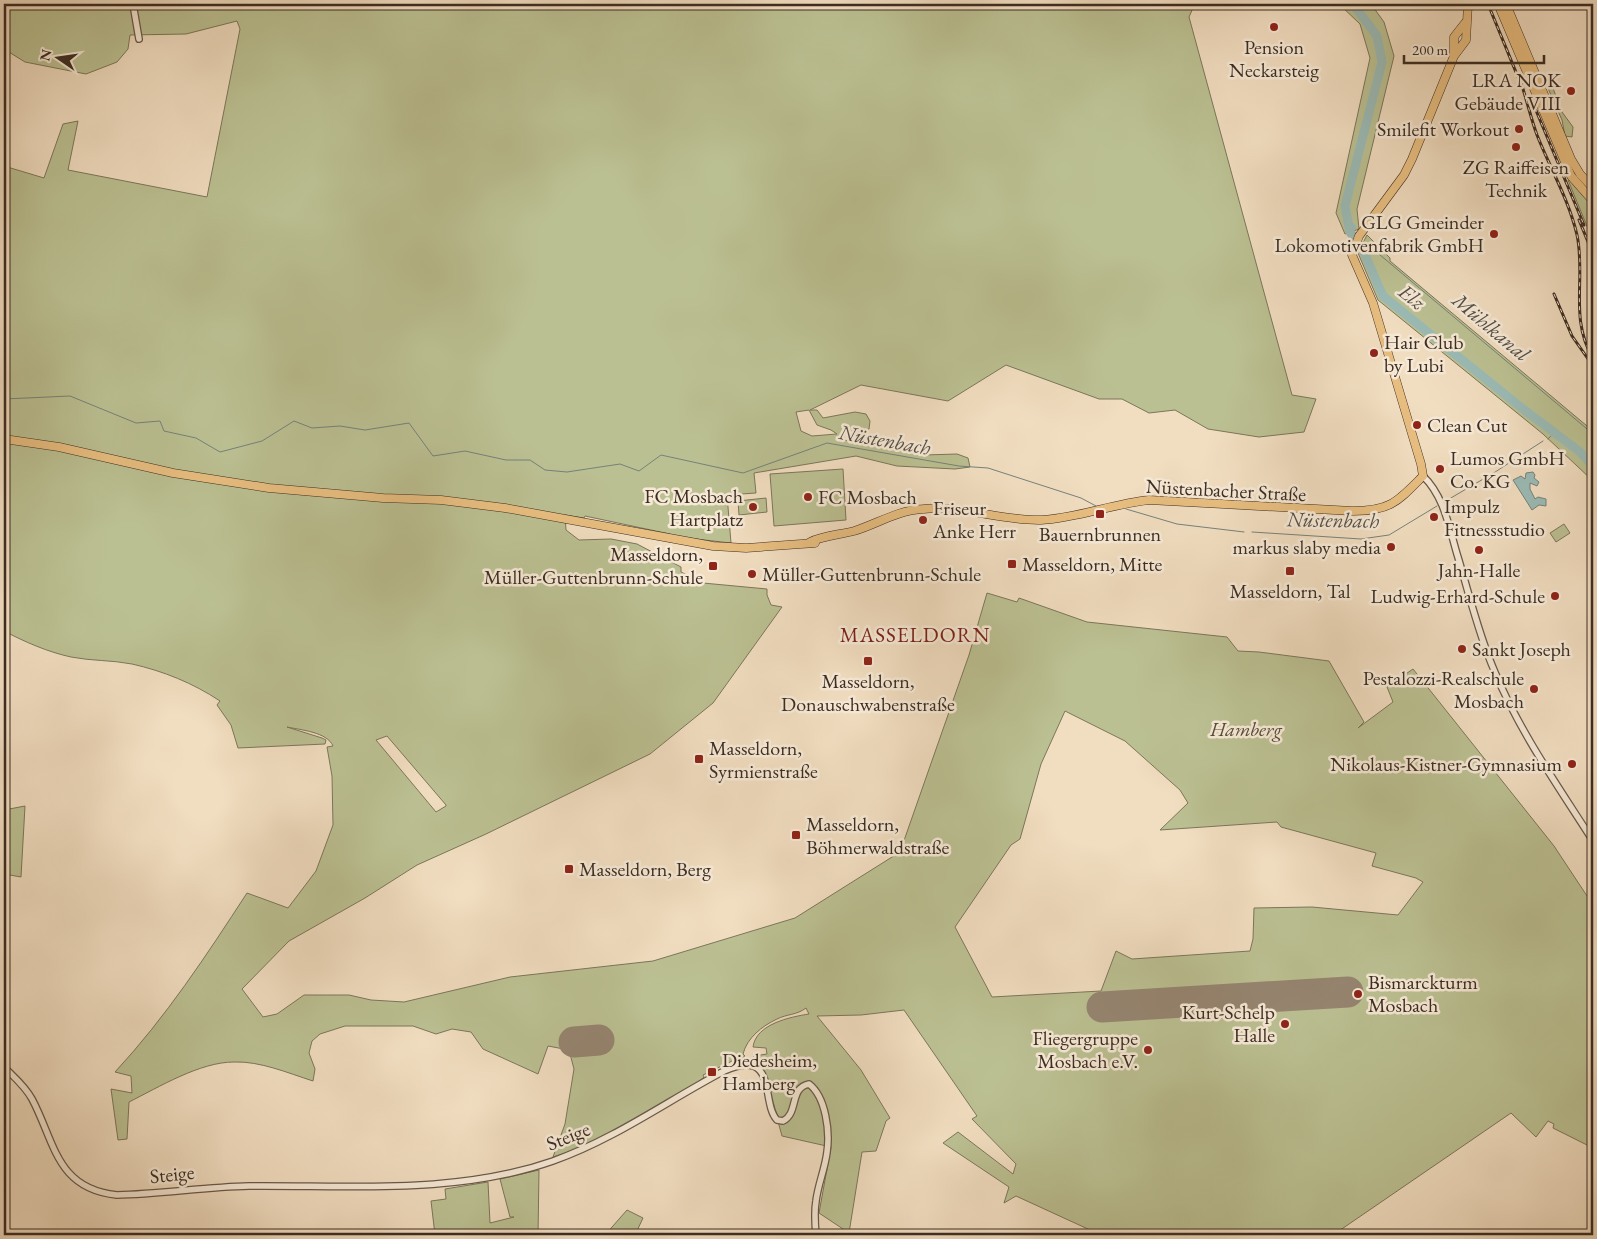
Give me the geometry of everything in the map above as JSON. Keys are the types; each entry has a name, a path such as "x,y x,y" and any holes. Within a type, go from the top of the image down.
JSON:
{"main road":[{"path":"1423,476 1420,455 1373,303 1353,259 1354,247 1359,236 1404,175 1458,44 1465,42 1462,35 1468,4"},
{"path":"1498,4 1571,176 1593,201"},
{"path":"1506,4 1571,159 1580,174 1593,188"},
{"name":"Nüstenbacher Straße","path":"4,439 59,447 173,473 269,488 383,498 441,500 522,510 713,546 746,548 810,542 829,535 841,534 900,513 923,508 1039,520 1068,518 1126,503 1149,500 1249,507 1374,511 1392,504 1423,476"}],"street":[{"path":"133,4 140,39"},
{"path":"1423,476 1431,483 1444,510 1476,621 1500,686 1534,749 1593,841"},
{"name":"Steige","path":"4,1068 23,1085 32,1099 50,1145 68,1173 86,1187 105,1194 127,1195 209,1187 401,1186 494,1177 552,1161 586,1147 621,1130 711,1078 742,1065 754,1068 762,1074 769,1093 772,1113 777,1120 783,1120 790,1115 797,1091 804,1085 809,1084 816,1089 820,1098 824,1108 828,1152 816,1200 816,1235"}],"green space":[{"name":"Hamberg","path":"4,4 1192,4 1193,8 1189,17 1292,395 1316,399 1304,432 1259,437 1208,429 1175,410 1149,413 1122,399 1099,399 1006,365 948,401 861,385 810,410 817,410 823,418 855,412 866,414 870,421 869,429 845,434 843,440 888,446 924,455 957,454 968,458 970,467 955,469 897,466 856,456 754,473 756,493 727,495 731,543 670,536 670,534 585,516 584,518 565,515 566,530 579,540 611,539 637,544 681,567 681,572 703,583 767,589 771,605 782,607 713,703 650,754 486,834 417,865 365,898 289,941 242,989 263,1017 277,1014 304,995 349,995 371,1000 404,1002 510,977 653,961 795,918 900,852 969,655 987,593 1017,602 1019,598 1087,622 1227,637 1238,651 1329,661 1364,722 1358,728 1393,702 1387,687 1413,669 1554,846 1593,905 1593,1148 1553,1128 1554,1124 1548,1121 1536,1137 1511,1113 1333,1235 1101,1235 1016,1196 1004,1203 1009,1187 943,1143 958,1132 1013,1174 1016,1164 972,1119 977,1116 904,1010 861,1015 817,1016 861,1070 890,1118 886,1121 876,1151 862,1152 849,1233 819,1213 831,1147 782,1136 765,1074 752,1063 754,1056 767,1054 766,1048 753,1047 755,1039 760,1033 775,1023 809,1014 806,1008 766,1025 748,1043 743,1054 745,1056 736,1063 732,1061 703,1075 704,1077 697,1083 587,1147 553,1157 565,1124 574,1069 569,1050 548,1046 538,1074 483,1049 471,1032 452,1029 436,1034 413,1026 345,1026 320,1034 312,1041 309,1053 315,1069 313,1081 274,1068 244,1062 221,1063 194,1071 129,1102 127,1139 118,1140 111,1089 132,1093 131,1076 115,1072 168,1008 201,963 247,893 288,908 316,871 333,825 332,776 327,747 333,746 330,741 320,735 287,727 322,738 326,740 325,744 238,748 231,725 217,705 220,701 188,683 155,670 132,664 62,655 4,631 4,166 44,178 63,124 78,121 68,170 207,197 240,29 237,21 186,34 130,35 128,49 117,62 86,74 25,62 4,49","holes":["809,410 817,425 837,434 812,436 801,431 796,412","1065,711 1125,741 1180,790 1188,803 1160,830 1277,822 1281,827 1376,853 1372,866 1416,878 1423,882 1398,915 1312,907 1254,908 1253,939 1250,951 1132,959 1116,951 1101,991 992,997 955,927 1011,845 1020,839 1041,764","387,736 446,806 436,812 376,740"]},
{"path":"1339,4 1371,4 1384,22 1394,56 1357,209 1359,229 1345,234 1336,213 1370,58 1360,24"},
{"path":"1551,83 1562,112 1573,127 1572,137 1565,136 1562,120 1547,86"},
{"path":"1571,179 1593,206 1591,236 1568,180"},
{"path":"1367,235 1390,258 1390,261 1593,431 1593,481 1543,434 1378,300 1358,253"},
{"name":"FC Mosbach","path":"843,469 846,520 774,526 770,474"},
{"name":"FC Mosbach Hartplatz","path":"766,498 767,512 739,515 738,501"},
{"path":"1564,524 1570,533 1556,542 1550,533"},
{"path":"25,806 21,877 4,874 4,810"},
{"path":"539,1170 538,1235 435,1235 431,1201 446,1199 445,1189 488,1182 490,1223 514,1217 510,1217 500,1179"},
{"path":"627,1210 643,1218 635,1235 605,1235"}],"water":[{"path":"1533,472 1534,478 1539,482 1537,486 1530,483 1530,489 1535,499 1538,497 1546,499 1546,506 1539,505 1532,510 1513,480 1521,476 1525,479 1526,473"}],"waterway":[{"name":"Elz","path":"1353,4 1377,36 1382,62 1345,206 1350,232 1363,250 1383,296 1518,405 1580,452 1593,466"},
{"name":"Mühlkanal","path":"1346,221 1354,227"},
{"name":"Mühlkanal","path":"1367,244 1593,434"},
{"name":"Nüstenbach","path":"4,399 70,396 136,423 160,421 164,431 196,438 220,452 262,441 294,421 312,428 340,426 365,430 409,423 433,456 465,451 506,460 530,460 545,470 567,472 620,464 639,471 661,455 743,473 827,443 959,466 988,468 1081,498 1096,506"},
{"name":"Nüstenbach","path":"1548,439 1554,433"},
{"name":"Nüstenbach","path":"1489,476 1543,441"},
{"name":"Nüstenbach","path":"1444,502 1485,478"},
{"name":"Nüstenbach","path":"1252,532 1361,539 1389,535 1437,506"},
{"name":"Nüstenbach","path":"1126,509 1177,524 1244,532"}],"runway":[{"path":"1102,1007 1348,992"},
{"path":"574,1042 599,1040"}],"railway":[{"path":"1488,4 1520,82"},
{"path":"1519,77 1537,135 1574,222 1579,251 1579,298 1582,328 1593,358"},
{"path":"1535,108 1584,225"},
{"path":"1579,220 1593,254"},
{"path":"1554,294 1572,336 1593,366"}],"place":[{"name":"Pension Neckarsteig","path":"1274,27"},
{"name":"LRA NOK Gebäude VIII","path":"1571,91"},
{"name":"Smilefit Workout","path":"1519,129"},
{"name":"ZG Raiffeisen Technik","path":"1516,147"},
{"name":"GLG Gmeinder Lokomotivenfabrik GmbH","path":"1494,234"},
{"name":"Hair Club by Lubi","path":"1374,353"},
{"name":"Clean Cut","path":"1417,425"},
{"name":"Lumos GmbH Co. KG","path":"1440,469"},
{"name":"FC Mosbach","path":"808,497"},
{"name":"FC Mosbach Hartplatz","path":"753,507"},
{"name":"Bauernbrunnen","path":"1100,514"},
{"name":"Impulz Fitnessstudio","path":"1434,517"},
{"name":"Friseur Anke Herr","path":"923,520"},
{"name":"markus slaby media","path":"1391,547"},
{"name":"Jahn-Halle","path":"1479,550"},
{"name":"Masseldorn, Mitte","path":"1012,564"},
{"name":"Masseldorn, Müller-Guttenbrunn-Schule","path":"713,566"},
{"name":"Masseldorn, Tal","path":"1290,571"},
{"name":"Müller-Guttenbrunn-Schule","path":"752,574"},
{"name":"Ludwig-Erhard-Schule","path":"1555,596"},
{"name":"Sankt Joseph","path":"1462,649"},
{"name":"Masseldorn, Donauschwabenstraße","path":"868,661"},
{"name":"Pestalozzi-Realschule Mosbach","path":"1534,689"},
{"name":"Masseldorn, Syrmienstraße","path":"699,759"},
{"name":"Nikolaus-Kistner-Gymnasium","path":"1572,764"},
{"name":"Masseldorn, Böhmerwaldstraße","path":"796,835"},
{"name":"Masseldorn, Berg","path":"569,869"},
{"name":"Bismarckturm Mosbach","path":"1358,994"},
{"name":"Kurt-Schelp Halle","path":"1285,1024"},
{"name":"Fliegergruppe Mosbach e.V.","path":"1148,1050"},
{"name":"Diedesheim, Hamberg","path":"712,1072"}],"district":[{"name":"MASSELDORN","path":"915,635"}]}
